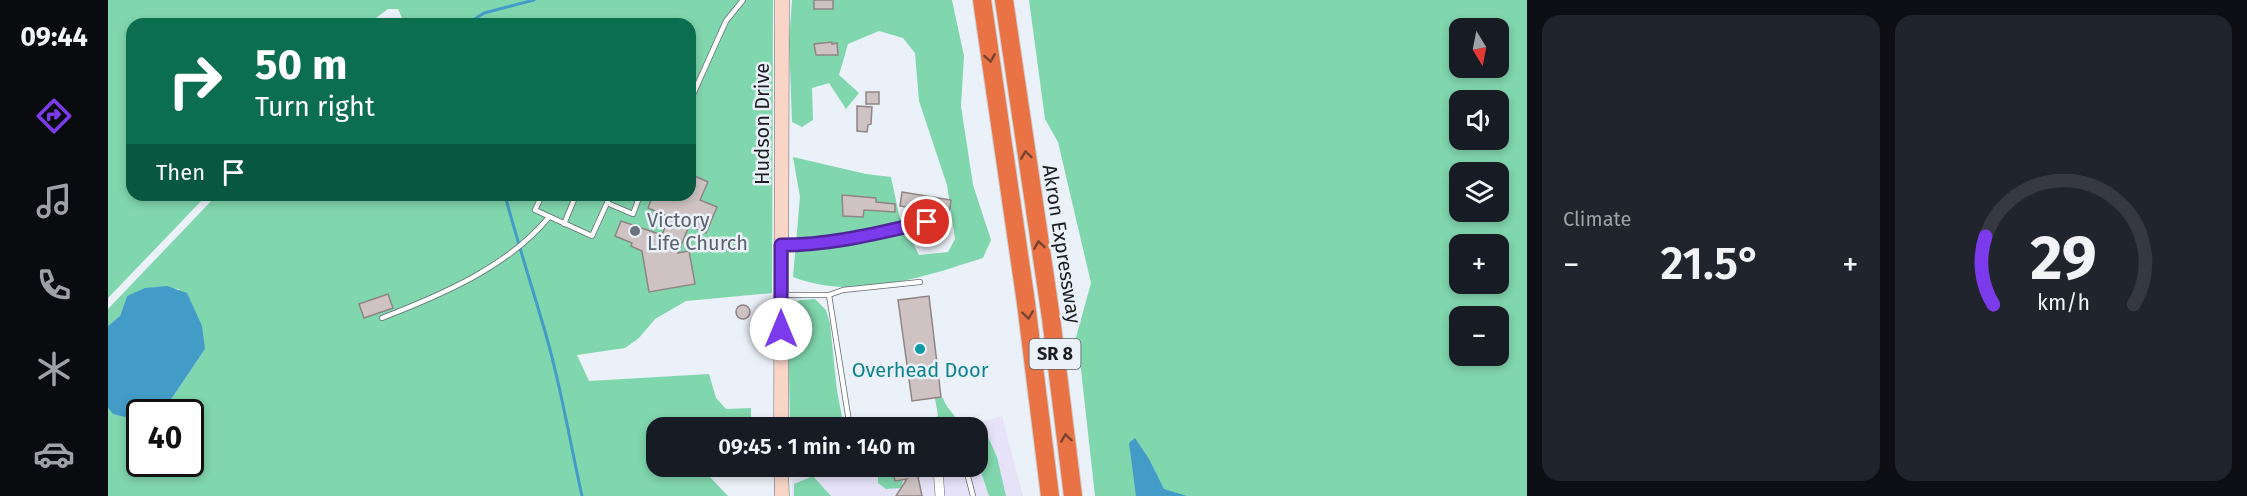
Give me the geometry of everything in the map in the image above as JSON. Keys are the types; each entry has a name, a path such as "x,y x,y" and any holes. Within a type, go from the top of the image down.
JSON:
{"highway":[{"name":"SR 8","path":"982,0 1025,292 1050,496"},
{"name":"Akron Expressway","path":"1004,0 1051,318 1073,496"}],"street":[{"name":"Hudson Drive","path":"781,417 782,0"},
{"path":"781,477 782,496"},
{"path":"936,477 940,496"}],"lane":[{"path":"696,88 726,21 743,0"},
{"path":"539,201 535,210 592,236 607,203 633,214 638,201"},
{"path":"564,224 574,201"},
{"path":"382,318 452,290 537,232 549,217"},
{"path":"781,245 809,245 864,238 927,222"},
{"path":"781,295 829,295 843,290 920,282"},
{"path":"829,295 848,417"},
{"path":"968,477 973,496"}],"shaded area":[{"path":"1002,416 1023,496 792,496 792,480 802,477 988,477 988,420"}],"green space":[{"path":"108,0 773,0 772,293 686,301 655,319 639,338 625,348 577,355 589,381 709,374 716,398 726,409 751,408 751,417 646,417 646,477 710,477 728,496 108,496 108,408 113,414 126,417 126,477 204,477 204,399 171,399 205,349 179,289 155,287 127,296 120,316 108,326 108,309 211,201 696,201 696,18 402,18 398,9 388,9 376,18 126,18 126,201 201,201 108,298"},
{"path":"792,0 952,0 964,56 961,106 973,185 991,240 983,258 913,279 865,287 817,284 793,277 800,197 793,157 866,174 891,177 899,215 919,255 948,252 955,239 947,185 919,101 915,53 903,38 879,31 848,44 839,75 859,93 846,109 829,83 812,88 813,120 802,127 792,122 789,41"},
{"path":"1029,0 1527,0 1527,496 1095,496 1081,370 1075,341 1091,283 1058,142 1045,119"},
{"path":"815,299 826,310 830,324 842,417 790,417 788,311 790,306 800,300"},
{"path":"935,398 943,398 955,417 936,417 938,416"},
{"path":"988,437 997,457 1006,496 989,496 983,477 988,477"},
{"path":"814,477 831,496 794,496 794,484"},
{"path":"878,477 900,477 903,480 901,488 886,489 878,483"}],"water":[{"path":"167,286 187,293 202,326 205,349 171,399 126,399 126,417 113,414 108,408 108,326 120,316 127,296 145,288"},
{"path":"1135,438 1164,489 1187,496 1136,496 1129,443"}],"building":[{"path":"814,0 833,0 833,9 814,9"},
{"path":"832,42 832,44 837,43 838,55 816,55 814,44"},
{"path":"866,92 879,92 879,104 866,104"},
{"path":"857,106 872,107 871,124 868,125 867,132 857,131"},
{"name":"Victory Life Church","path":"696,177 708,182 700,200 717,207 706,233 689,226 678,253 689,251 695,284 649,292 642,251 631,246 632,243 615,236 621,221 662,235 669,217 648,208 651,201 696,201"},
{"path":"902,192 951,200 949,215 900,206"},
{"path":"842,195 876,198 876,202 895,204 895,212 864,210 863,217 843,216"},
{"path":"388,294 393,308 364,318 359,304"},
{"name":"Overhead Door","path":"929,296 941,397 912,401 898,300"},
{"path":"740,305 746,305 750,312 746,319 740,319 736,315 736,309"},
{"path":"894,477 918,477 922,496 896,496 907,479 895,481"}],"waterway":[{"path":"476,18 484,13 534,0"},
{"path":"507,201 553,362 582,496"}],"place":[{"name":"Victory Life Church","path":"635,231"},
{"name":"Overhead Door","path":"920,349"}],"route":[{"path":"781,329 781,245 809,245 864,238 927,222"}]}
